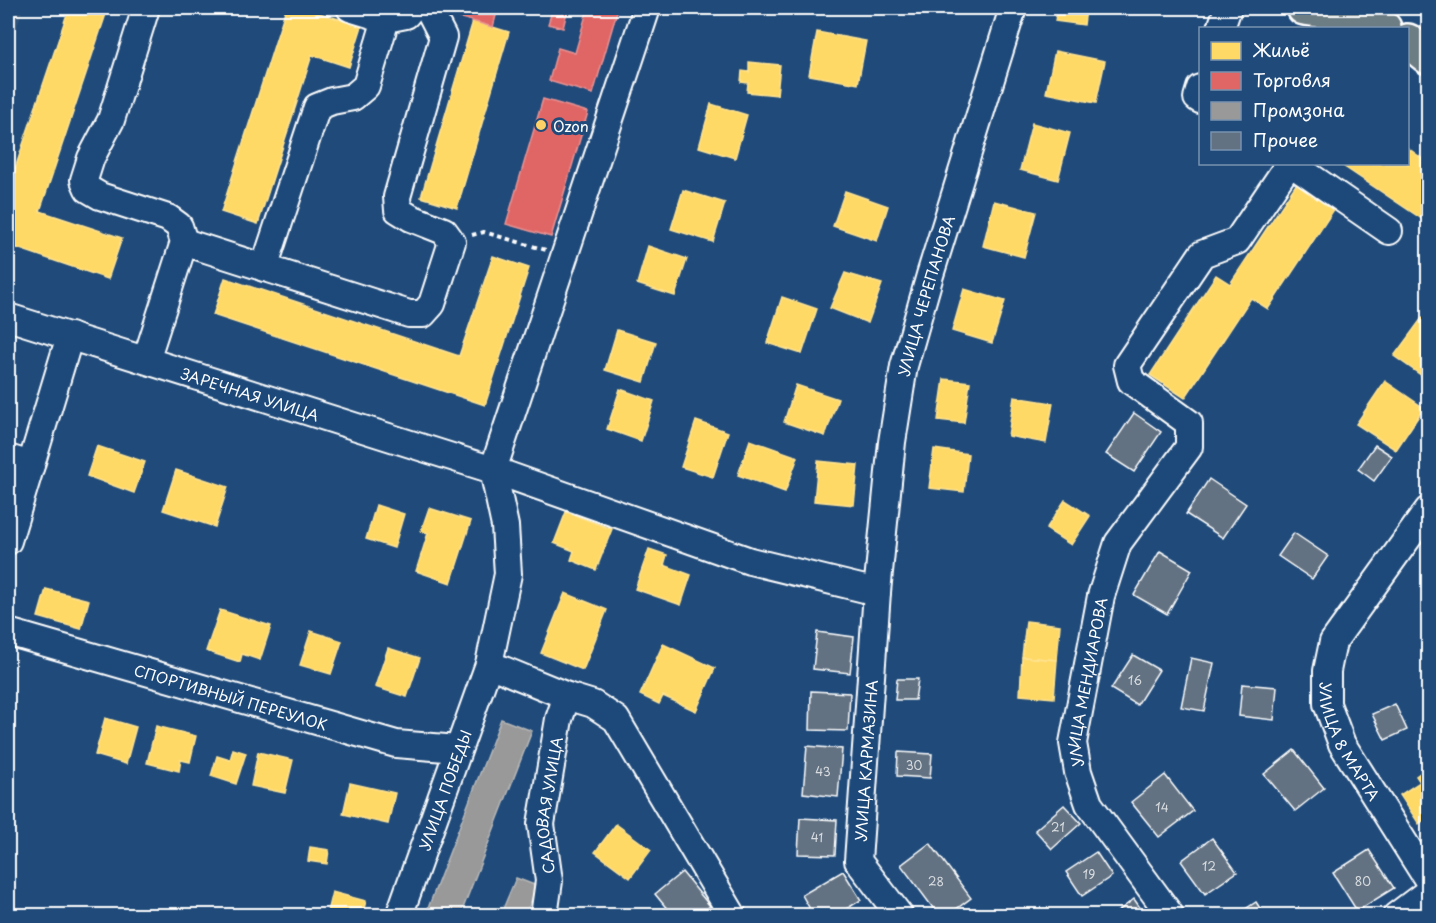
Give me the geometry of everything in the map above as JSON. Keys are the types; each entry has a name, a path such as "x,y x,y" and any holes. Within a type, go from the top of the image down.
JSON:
{"main road":[{"path":"1304,8 1339,13 1381,27"},
{"path":"1409,43 1428,57"}],"street":[{"path":"146,8 111,120 91,158 84,180 88,189 100,196 168,218 179,226 184,242 146,360"},
{"path":"350,8 386,19 406,15 412,8"},
{"path":"184,242 409,314 423,315 432,304 452,242 444,231 411,218 398,210 397,197 443,37 428,8"},
{"path":"493,470 647,8"},
{"name":"УЛИЦА ЧЕРЕПАНОВА","path":"877,592 892,442 904,366 1013,8"},
{"path":"1221,27 1228,8"},
{"path":"264,268 317,107 332,100 353,97 366,86 386,19"},
{"name":"УЛИЦА МЕНДИАРОВА","path":"1171,915 1089,804 1077,772 1073,743 1101,596 1118,543 1188,447 1189,423 1131,381 1127,365 1202,254 1237,241 1289,165"},
{"path":"1291,165 1389,231"},
{"name":"ЗАРЕЧНАЯ УЛИЦА","path":"8,317 493,470 750,561 877,592"},
{"path":"8,541 19,462 70,336"},
{"name":"УЛИЦА ПОБЕДЫ","path":"399,915 489,664 508,574 505,526 493,470"},
{"name":"УЛИЦА 8 МАРТА","path":"1428,510 1333,642 1327,671 1328,704 1342,744 1428,880"},
{"name":"УЛИЦА КАРМАЗИНА","path":"877,592 858,861 900,915"},
{"name":"СПОРТИВНЫЙ ПЕРЕУЛОК","path":"8,632 396,744 458,749"},
{"path":"489,664 592,704 616,719 733,915"},
{"name":"САДОВАЯ УЛИЦА","path":"544,915 549,881 541,824 559,719 567,696"},
{"path":"1396,915 1428,892"}],"path":[{"path":"452,242 484,232 563,255"}],"shaded area":[{"path":"8,8 23,8 8,56"}],"building: Жильё":[{"path":"69,8 108,8 40,211 122,238 108,279 8,245 8,189"},
{"path":"286,8 303,8 362,26 349,67 312,55 258,224 221,212"},
{"path":"1057,8 1086,9 1084,25 1055,21"},
{"path":"473,21 509,32 457,208 421,197"},
{"path":"817,32 866,41 858,84 809,75"},
{"path":"1055,51 1105,61 1096,103 1046,93"},
{"path":"749,62 780,65 777,95 747,92 748,83 741,82 742,71 749,72"},
{"path":"711,104 747,115 735,158 699,147"},
{"path":"1032,123 1070,133 1058,180 1020,170"},
{"path":"1409,149 1428,163 1428,210 1422,219 1341,165 1409,165"},
{"path":"1297,183 1335,208 1268,309 1251,298 1185,398 1150,375 1216,275 1230,284"},
{"path":"683,190 725,203 713,242 671,229"},
{"path":"845,191 888,206 877,241 833,226"},
{"path":"994,201 1036,212 1024,257 983,246"},
{"path":"648,246 687,259 675,296 637,284"},
{"path":"493,256 529,268 485,405 213,315 225,278 459,356"},
{"path":"845,273 882,284 868,323 830,308"},
{"path":"964,289 1005,301 992,343 952,331"},
{"path":"782,297 817,309 802,354 767,343"},
{"path":"1422,318 1428,323 1428,380 1394,356"},
{"path":"617,330 656,342 644,382 605,370"},
{"path":"944,379 970,382 964,423 938,420"},
{"path":"1385,381 1424,408 1396,450 1356,424"},
{"path":"796,385 838,399 825,436 784,422"},
{"path":"620,389 654,401 641,441 607,429"},
{"path":"1014,397 1053,403 1046,443 1008,436"},
{"path":"696,421 728,432 713,477 681,467"},
{"path":"750,440 798,457 785,492 738,475"},
{"path":"97,446 145,462 134,493 87,476"},
{"path":"934,449 968,454 964,492 929,488"},
{"path":"818,461 858,465 854,505 814,501"},
{"path":"176,470 228,487 215,527 163,510"},
{"path":"1065,500 1090,516 1071,545 1046,529"},
{"path":"376,505 404,514 394,548 366,539"},
{"path":"429,508 471,521 451,583 416,571 428,533 421,531"},
{"path":"566,512 612,529 596,570 571,560 574,551 554,543"},
{"path":"649,549 667,555 664,565 691,575 681,605 635,589"},
{"path":"46,589 89,600 81,629 38,617"},
{"path":"565,593 607,610 583,670 541,653"},
{"path":"220,610 271,626 260,660 242,654 240,662 206,651"},
{"path":"1026,621 1060,625 1057,660 1022,657"},
{"path":"311,631 342,641 331,674 300,665"},
{"path":"663,644 715,668 696,711 663,696 659,704 640,695"},
{"path":"388,648 420,658 407,697 375,687"},
{"path":"1022,657 1057,660 1054,698 1020,695"},
{"path":"105,718 136,727 126,764 95,755"},
{"path":"156,726 196,736 190,762 181,760 179,771 147,763"},
{"path":"233,749 246,753 236,784 211,776 217,756 230,760"},
{"path":"258,752 293,760 285,793 251,786"},
{"path":"1428,767 1428,817 1419,824 1400,795 1420,782 1416,776"},
{"path":"350,783 395,793 388,824 343,814"},
{"path":"616,824 651,850 630,878 595,852"},
{"path":"310,847 329,850 327,864 308,861"},
{"path":"332,892 366,901 362,916 326,916"}],"building: Торговля":[{"path":"452,8 498,8 493,27 458,17"},
{"path":"553,8 568,8 563,28 548,24"},
{"path":"588,8 618,8 593,94 549,81 558,48 575,53"},
{"path":"543,99 588,112 551,237 506,224"}],"building: Промзона":[{"path":"501,719 532,731 460,916 425,916"},
{"path":"516,878 537,886 525,916 500,916"}],"building: Прочее":[{"path":"1134,413 1161,432 1134,472 1106,454"},
{"path":"1375,445 1392,456 1374,481 1358,469"},
{"path":"1209,479 1246,504 1223,538 1186,514"},
{"path":"1294,533 1328,556 1312,579 1278,556"},
{"path":"1160,551 1192,570 1167,614 1134,595"},
{"path":"817,632 854,637 850,673 813,669"},
{"path":"1133,655 1159,670 1137,705 1111,689"},
{"path":"1191,658 1214,663 1204,711 1181,707"},
{"path":"897,679 918,679 915,700 895,700"},
{"path":"1242,684 1277,687 1274,720 1239,716"},
{"path":"811,691 850,693 848,731 810,730"},
{"path":"1395,704 1407,730 1385,740 1372,714"},
{"path":"807,746 842,749 838,797 803,793"},
{"path":"1294,750 1324,788 1295,811 1264,774"},
{"path":"898,752 932,754 930,778 897,776"},
{"path":"1165,775 1193,811 1159,837 1131,802"},
{"path":"1064,805 1081,823 1052,849 1035,830"},
{"path":"800,818 837,820 835,855 798,854"},
{"path":"1212,838 1237,872 1205,894 1181,861"},
{"path":"930,843 971,898 947,916 939,916 901,865"},
{"path":"1369,850 1394,888 1357,911 1333,873"},
{"path":"1096,852 1112,876 1082,896 1066,872"},
{"path":"843,871 861,900 835,916 814,916 802,895"},
{"path":"682,872 710,906 698,916 673,916 655,894"},
{"path":"1134,899 1146,916 1112,916"},
{"path":"1256,902 1265,916 1235,916"}],"place":[{"name":"Ozon","path":"541,125"}]}
